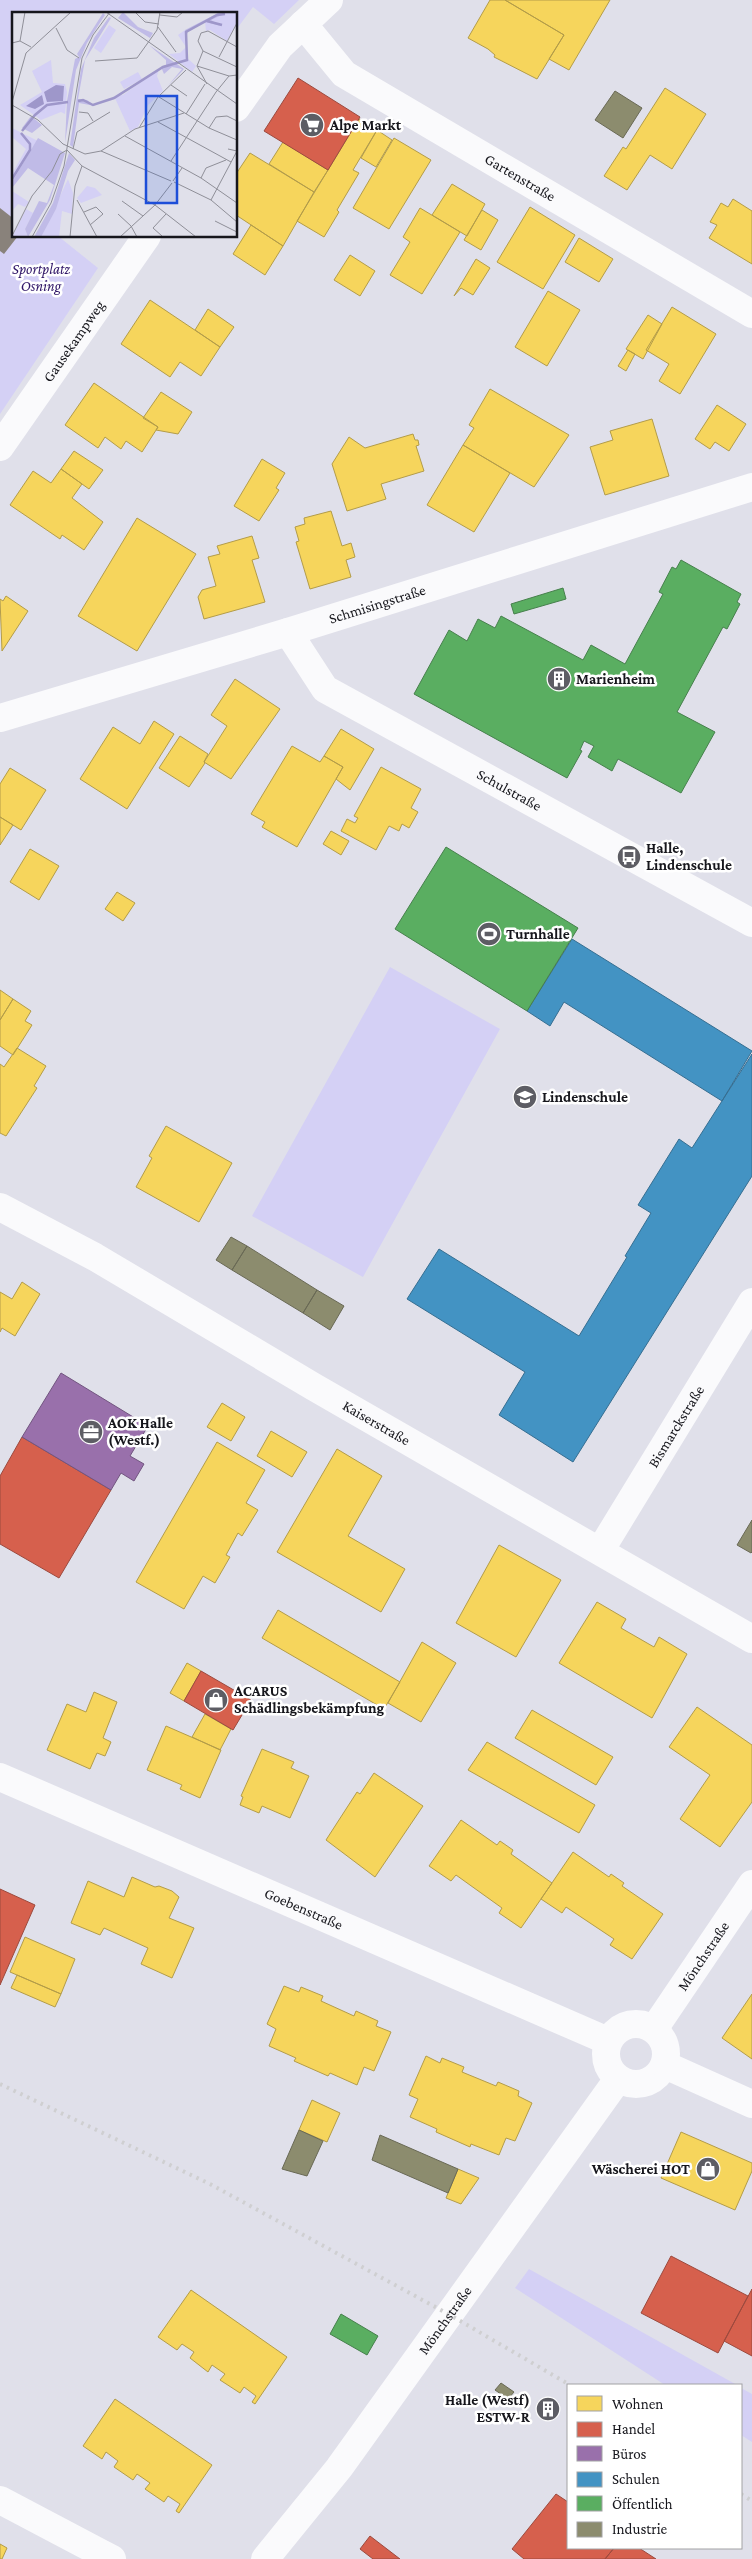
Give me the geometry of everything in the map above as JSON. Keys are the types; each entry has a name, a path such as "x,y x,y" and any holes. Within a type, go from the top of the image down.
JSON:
{"street":[{"path":"238,105 280,46 329,0"},
{"name":"Gartenstraße","path":"303,24 344,74 752,314"},
{"name":"Gausekampweg","path":"0,447 146,238"},
{"name":"Schmisingstraße","path":"0,718 288,632 752,487"},
{"name":"Schulstraße","path":"288,632 325,689 752,923"},
{"name":"Kaiserstraße","path":"0,1207 95,1258 752,1640"},
{"name":"Bismarckstraße","path":"600,1551 752,1302"},
{"name":"Goebenstraße","path":"0,1777 608,2041"},
{"name":"Mönchstraße","path":"654,2029 752,1884"},
{"path":"628,2024 642,2024 654,2029 666,2045 664,2065 657,2076 645,2084 631,2084 618,2079 611,2072 606,2062 605,2051 608,2041 616,2030 628,2024"},
{"path":"664,2065 752,2104"},
{"name":"Mönchstraße","path":"265,2559 340,2468 618,2079"},
{"path":"0,2500 112,2559"}],"green space":[{"name":"Sportplatz Osning","path":"0,0 299,0 274,24 253,7 238,27 238,12 12,12 12,238 60,238 98,268 0,414"},
{"path":"390,967 500,1029 363,1277 252,1216"},
{"path":"529,2269 735,2384 663,2384 515,2288"},
{"path":"742,2389 752,2394 752,2442 742,2436"}],"building: Wohnen":[{"path":"490,0 505,0 564,35 537,79 494,57 495,55 488,49 468,38"},
{"path":"505,0 610,0 569,70 549,59 564,35"},
{"path":"665,88 706,114 672,169 650,155 627,190 604,176 623,147 626,149"},
{"path":"359,119 377,130 353,170 359,173 337,210 339,212 324,237 297,221"},
{"path":"377,130 392,140 376,167 361,158"},
{"path":"394,138 431,160 389,229 353,208"},
{"path":"283,142 328,170 314,192 269,164"},
{"path":"250,153 314,192 283,246 238,216 238,171"},
{"path":"452,184 485,204 467,236 432,215"},
{"path":"733,199 752,211 752,264 709,238 717,225 710,222 721,203 728,207"},
{"path":"530,207 575,235 543,289 497,262"},
{"path":"420,208 460,232 422,294 390,275 410,242 403,237"},
{"path":"482,210 498,220 481,250 464,240"},
{"path":"251,225 283,246 265,275 233,254"},
{"path":"579,238 613,259 599,282 565,262"},
{"path":"350,255 375,271 360,296 334,280"},
{"path":"476,259 490,268 473,295 461,288 454,296"},
{"path":"548,291 580,310 547,366 515,347"},
{"path":"150,300 220,347 201,376 180,362 170,377 121,344"},
{"path":"672,307 716,334 680,394 659,381 669,364 646,350"},
{"path":"208,309 234,327 220,347 195,330"},
{"path":"648,315 662,324 643,359 626,349"},
{"path":"628,350 635,354 626,371 618,366"},
{"path":"94,383 158,427 142,452 126,441 121,449 105,437 98,448 65,425"},
{"path":"490,389 569,435 534,487 463,445 474,428 469,425"},
{"path":"161,392 192,412 178,434 156,430 158,427 143,418"},
{"path":"717,405 746,424 729,451 715,442 710,449 695,439"},
{"path":"652,419 669,476 605,495 590,447 613,440 610,431"},
{"path":"413,434 415,440 418,440 419,445 416,446 424,471 381,484 386,499 347,511 332,464 349,437 365,448"},
{"path":"463,445 510,473 474,532 427,505"},
{"path":"74,451 103,470 89,489 61,469"},
{"path":"262,459 285,473 276,488 279,490 259,521 234,506"},
{"path":"61,469 82,484 72,498 103,522 84,550 62,535 60,539 10,505 33,471 51,483"},
{"path":"331,511 342,546 351,543 355,557 346,560 351,577 310,589 296,542 299,541 295,527 305,524 304,518"},
{"path":"137,518 196,554 137,651 78,616"},
{"path":"252,536 259,558 252,560 265,602 204,619 198,597 202,590 216,586 208,557 220,554 217,546"},
{"path":"6,596 28,611 2,651 0,599 3,601"},
{"path":"235,679 280,709 231,779 204,762 227,726 211,715"},
{"path":"154,721 174,734 127,809 80,779 113,727 140,744"},
{"path":"341,729 374,749 350,790 336,779 343,767 324,756"},
{"path":"180,736 208,754 205,763 189,787 159,768"},
{"path":"292,746 320,762 324,756 343,767 297,847 262,827 265,822 251,814"},
{"path":"381,767 421,789 411,808 418,812 409,828 402,824 399,831 389,826 376,850 341,831 347,819 355,823 358,818 354,816"},
{"path":"10,768 46,790 21,830 0,817 0,784"},
{"path":"0,817 13,825 0,845"},
{"path":"331,831 349,841 341,855 323,844"},
{"path":"30,849 59,866 39,900 10,882"},
{"path":"117,892 135,903 123,921 105,909"},
{"path":"0,990 13,999 0,1020"},
{"path":"13,999 31,1011 25,1021 32,1025 13,1055 0,1046 0,1020"},
{"path":"17,1048 46,1066 34,1086 37,1088 6,1136 0,1133 0,1064 4,1067"},
{"path":"166,1126 232,1163 199,1222 136,1187 152,1158 149,1156"},
{"path":"22,1282 40,1294 15,1336 2,1328 0,1332 0,1292 12,1299"},
{"path":"222,1403 245,1417 231,1441 207,1427"},
{"path":"271,1431 307,1452 292,1477 257,1456"},
{"path":"217,1442 265,1470 246,1503 258,1510 242,1536 238,1533 226,1555 230,1557 215,1583 203,1576 184,1609 136,1582"},
{"path":"337,1449 382,1476 348,1536 405,1569 381,1612 277,1552"},
{"path":"499,1545 561,1580 516,1657 456,1623"},
{"path":"597,1602 626,1619 621,1628 654,1647 659,1637 687,1654 652,1718 559,1663"},
{"path":"278,1610 400,1682 384,1709 262,1638"},
{"path":"422,1642 456,1663 421,1722 388,1703"},
{"path":"187,1663 201,1671 184,1701 170,1693"},
{"path":"94,1692 117,1702 103,1738 111,1742 105,1756 97,1753 90,1769 47,1750 67,1704 86,1712"},
{"path":"697,1707 752,1745 752,1802 720,1847 680,1819 710,1775 669,1747"},
{"path":"532,1710 613,1757 596,1785 515,1738"},
{"path":"205,1714 231,1729 220,1750 192,1737"},
{"path":"166,1726 221,1750 200,1798 180,1789 182,1785 147,1770"},
{"path":"487,1742 595,1805 579,1833 468,1770"},
{"path":"262,1749 294,1762 291,1768 309,1776 290,1818 262,1806 259,1813 240,1805 243,1797 241,1796"},
{"path":"374,1773 423,1806 375,1877 326,1840 357,1792 360,1794"},
{"path":"461,1820 497,1845 500,1841 513,1850 511,1854 552,1883 521,1928 499,1913 502,1908 456,1875 451,1881 429,1866"},
{"path":"573,1852 609,1877 611,1874 624,1883 622,1886 663,1914 632,1959 610,1945 614,1939 566,1907 562,1913 541,1899"},
{"path":"132,1877 155,1887 159,1886 172,1891 179,1897 169,1918 194,1928 172,1978 141,1964 148,1948 104,1928 100,1935 71,1923 88,1881 124,1897"},
{"path":"25,1937 75,1959 61,1994 10,1972"},
{"path":"17,1975 61,1994 55,2007 11,1988"},
{"path":"284,1986 299,1992 301,1987 323,1996 321,2001 354,2016 356,2011 378,2021 376,2026 391,2032 374,2071 364,2067 357,2085 330,2073 328,2076 294,2061 296,2058 269,2046 276,2029 267,2024"},
{"path":"752,1994 752,2059 722,2038"},
{"path":"426,2056 440,2063 442,2058 464,2067 462,2072 496,2086 498,2082 519,2091 518,2096 532,2103 515,2141 506,2138 499,2155 471,2144 470,2147 436,2132 437,2129 410,2117 418,2099 409,2095"},
{"path":"312,2100 340,2113 327,2142 299,2130"},
{"path":"681,2132 752,2163 752,2171 735,2210 661,2178"},
{"path":"458,2169 479,2178 461,2204 446,2198"},
{"path":"191,2290 287,2357 255,2404 252,2402 256,2396 244,2387 240,2393 220,2380 225,2374 212,2365 208,2372 190,2358 194,2352 182,2344 177,2350 158,2337"},
{"path":"115,2399 212,2465 179,2513 176,2511 180,2504 168,2496 164,2502 145,2489 150,2483 137,2474 133,2480 114,2467 118,2461 106,2452 102,2459 83,2446"},
{"path":"0,2544 7,2548 2,2559 0,2559"}],"building: Handel":[{"path":"298,78 360,117 328,170 264,131"},
{"path":"22,1437 111,1490 59,1578 0,1544 0,1476"},
{"path":"201,1671 251,1700 233,1730 184,1701"},
{"path":"0,1889 35,1905 0,1985"},
{"path":"671,2256 748,2296 718,2353 641,2313"},
{"path":"752,2289 752,2356 724,2341"},
{"path":"556,2494 567,2501 567,2549 613,2549 605,2559 524,2559 512,2549"},
{"path":"370,2536 400,2559 373,2559 360,2549"},
{"path":"613,2549 641,2549 656,2559 605,2559"}],"building: Büros":[{"path":"61,1373 148,1426 130,1456 144,1464 134,1481 121,1473 111,1490 22,1437"}],"building: Schulen":[{"path":"572,939 752,1051 722,1101 564,1002 550,1026 527,1011"},
{"path":"752,1054 752,1176 573,1462 499,1415 525,1372 407,1299 439,1249 579,1336 627,1257 625,1256 651,1213 638,1205 679,1139 692,1148"}],"building: Öffentlich":[{"name":"Marienheim","path":"681,560 741,594 737,602 740,604 727,629 723,627 677,712 715,732 681,793 618,759 612,771 588,757 594,746 584,741 580,750 582,751 567,778 414,694 449,630 467,641 478,619 495,628 501,616 583,660 591,645 625,664 663,594 659,592 672,567 676,569"},
{"path":"563,588 566,599 514,614 511,604"},
{"name":"Turnhalle","path":"446,847 578,928 527,1011 395,929"},
{"path":"341,2314 378,2336 367,2355 330,2334"}],"building: Industrie":[{"path":"615,91 642,108 623,138 595,120"},
{"path":"231,1237 247,1246 232,1270 216,1260"},
{"path":"247,1246 317,1290 303,1313 232,1270"},
{"path":"317,1290 344,1306 330,1330 303,1313"},
{"path":"752,1520 752,1552 751,1553 737,1545"},
{"path":"299,2130 323,2141 307,2176 282,2169"},
{"path":"380,2135 458,2169 448,2193 372,2160"},
{"path":"501,2383 514,2392 508,2399 495,2390"},
{"name":"Halle (Westf) ESTW-R","path":"543,2399 559,2408 553,2419 537,2409"}],"building: Sonstige":[{"path":"0,208 12,217 12,238 16,238 4,254 0,251"}],"railway":[{"path":"0,2084 210,2184 450,2315 568,2384"},
{"path":"742,2495 752,2501"}],"place":[{"name":"Alpe Markt","path":"312,125"},
{"name":"Marienheim","path":"559,679"},
{"name":"Halle, Lindenschule","path":"629,857"},
{"name":"Turnhalle","path":"489,934"},
{"name":"Lindenschule","path":"525,1097"},
{"name":"AOK Halle (Westf.)","path":"91,1432"},
{"name":"ACARUS Schädlingsbekämpfung","path":"216,1700"},
{"name":"Wäscherei HOT","path":"708,2169"},
{"name":"Halle (Westf) ESTW-R","path":"548,2409"}]}
